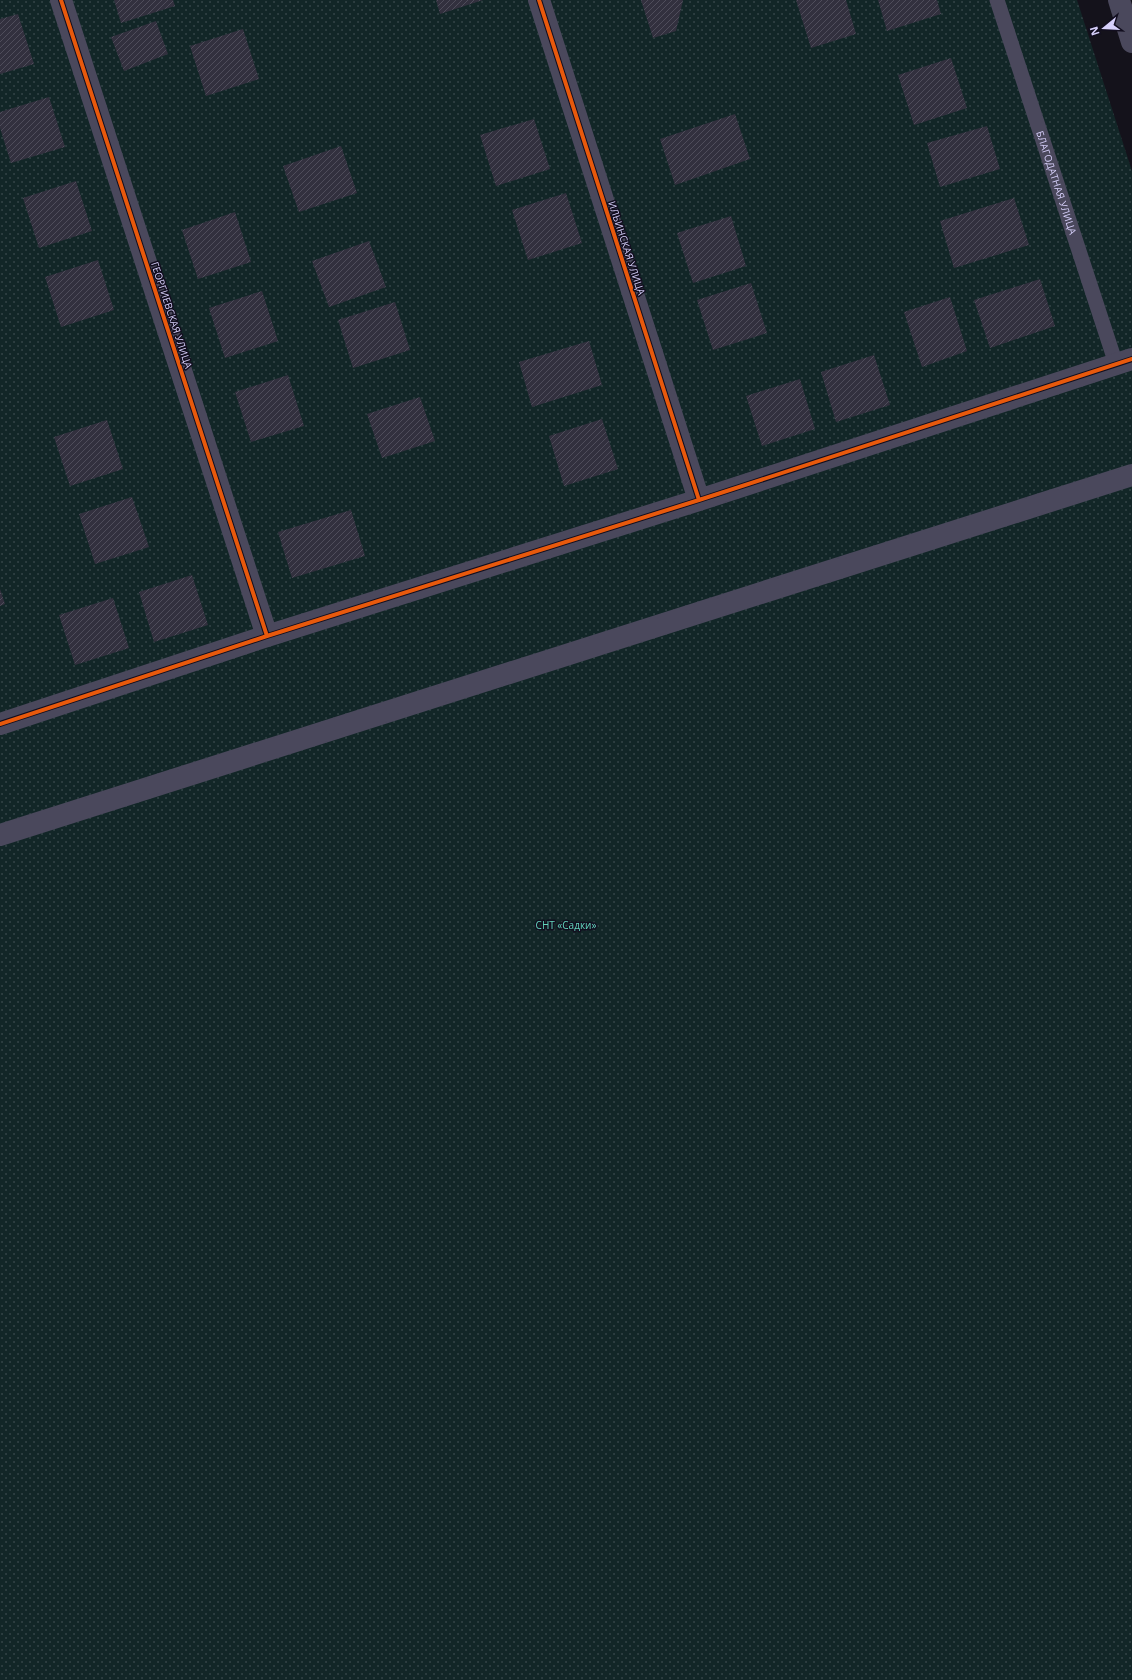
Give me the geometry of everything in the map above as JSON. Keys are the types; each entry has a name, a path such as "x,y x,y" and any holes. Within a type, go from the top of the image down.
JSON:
{"street":[{"name":"ГЕОРГИЕВСКАЯ УЛИЦА","path":"61,0 267,636"},
{"name":"ИЛЬИНСКАЯ УЛИЦА","path":"539,0 699,500"},
{"path":"1119,0 1132,42"},
{"path":"0,724 267,636 699,500 1124,362"},
{"path":"0,835 1132,475"}],"lane":[{"name":"БЛАГОДАТНАЯ УЛИЦА","path":"997,0 1124,362"}],"green space":[{"name":"СНТ «Садки»","path":"0,0 1077,0 1132,171 1132,1680 0,1680"}],"building":[{"path":"114,0 173,0 175,6 121,23"},
{"path":"436,0 483,0 440,14"},
{"path":"641,0 683,0 676,31 653,38"},
{"path":"796,0 846,0 856,34 811,48"},
{"path":"878,0 937,0 941,14 887,31"},
{"path":"18,14 34,64 0,74 0,19"},
{"path":"156,21 168,54 124,71 111,37"},
{"path":"243,29 259,79 206,96 190,46"},
{"path":"951,58 967,108 914,125 898,75"},
{"path":"49,97 65,147 11,163 0,128 0,112"},
{"path":"735,114 750,159 675,185 660,139"},
{"path":"534,119 550,169 496,186 480,135"},
{"path":"987,126 1000,169 940,187 927,143"},
{"path":"341,146 357,193 299,212 283,166"},
{"path":"76,181 92,231 39,248 23,198"},
{"path":"566,193 582,243 528,260 512,210"},
{"path":"1014,198 1029,245 954,268 940,221"},
{"path":"235,212 251,262 198,279 182,230"},
{"path":"731,216 746,266 693,283 677,233"},
{"path":"369,241 386,287 329,307 312,261"},
{"path":"98,260 114,310 61,327 45,277"},
{"path":"1040,279 1055,326 990,348 974,300"},
{"path":"751,283 767,333 713,350 697,300"},
{"path":"262,291 278,341 225,358 209,308"},
{"path":"950,297 967,351 922,367 904,312"},
{"path":"395,302 410,350 353,368 338,320"},
{"path":"589,341 602,385 532,407 519,362"},
{"path":"874,355 890,405 836,422 821,372"},
{"path":"288,375 304,426 251,442 235,392"},
{"path":"800,379 815,429 762,446 746,396"},
{"path":"420,397 435,441 382,458 367,414"},
{"path":"602,419 618,469 564,486 549,436"},
{"path":"107,420 123,469 70,486 54,437"},
{"path":"132,497 149,547 95,564 79,514"},
{"path":"351,510 365,556 292,578 278,532"},
{"path":"192,575 208,625 154,642 139,592"},
{"path":"0,589 5,604 0,606"},
{"path":"113,598 129,648 75,665 59,615"}],"cycle path":[{"path":"61,0 267,636"},
{"path":"539,0 699,500"},
{"path":"0,724 267,636 699,500 1132,359"}]}
